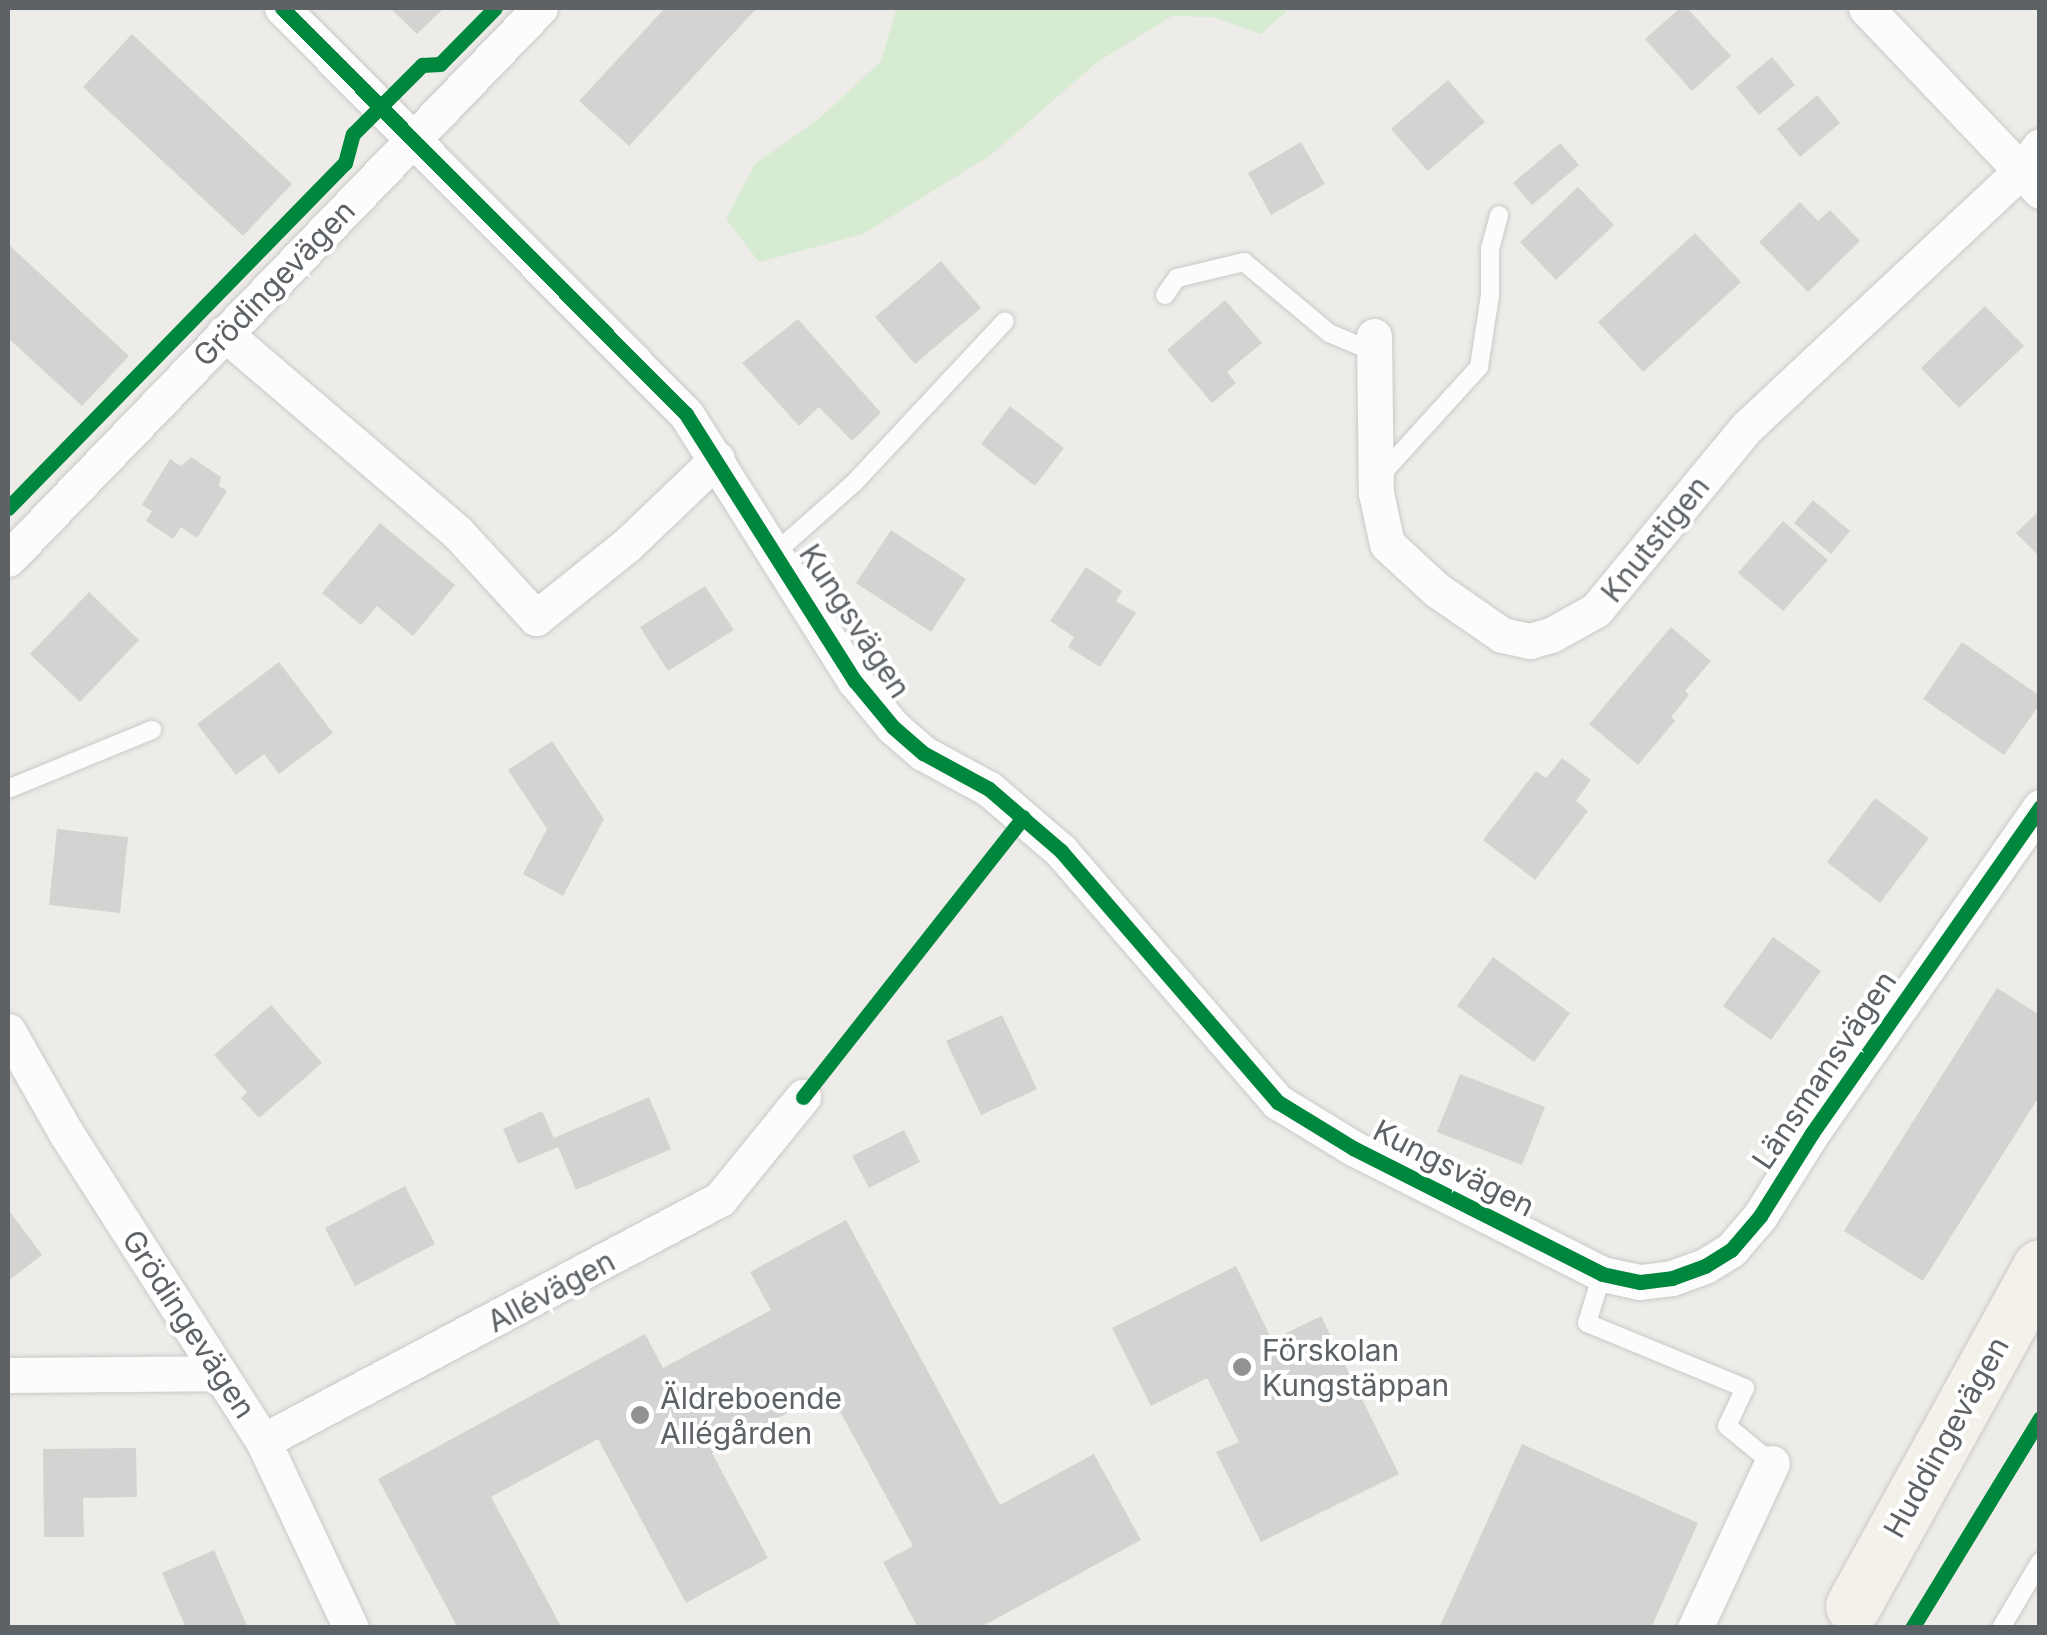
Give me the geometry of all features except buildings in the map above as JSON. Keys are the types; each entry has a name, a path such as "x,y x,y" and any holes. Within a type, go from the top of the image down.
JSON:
{"main road":[{"name":"Huddingevägen","path":"1847,1617 2040,1267"},
{"path":"1847,1617 2040,1326"}],"street":[{"name":"Kungsvägen","path":"282,8 415,137 686,414 856,681 893,727 923,752 989,789 1061,851 1278,1102 1353,1148 1602,1274"},
{"name":"Grödingevägen","path":"8,559 540,8"},
{"path":"1866,8 2033,169"},
{"name":"Knutstigen","path":"1374,344 1376,481 1387,544 1468,614 1502,634 1530,640 1551,635 1596,610 1747,427 2033,169"},
{"path":"224,333 457,532 536,618 628,544 717,459"},
{"name":"Länsmansvägen","path":"1602,1274 1640,1282 1672,1278 1705,1266 1730,1250 1760,1216 1812,1133 2040,806"},
{"name":"Grödingevägen","path":"8,1031 217,1373 263,1441 350,1628"},
{"name":"Allévägen","path":"263,1441 720,1199 803,1097"},
{"path":"8,1376 217,1373"},
{"path":"1695,1628 1772,1464"}],"lane":[{"path":"1376,481 1479,367 1490,295 1490,249 1498,215"},
{"path":"1165,296 1178,278 1244,262 1329,333 1374,344"},
{"path":"776,552 854,484 1006,321"},
{"path":"8,789 152,730"},
{"path":"1602,1274 1587,1322 1744,1388 1727,1426 1772,1464"},
{"path":"2001,1628 2040,1562"}],"green space":[{"path":"897,8 1290,8 1261,34 1213,17 1172,16 1096,63 991,155 863,234 759,262 726,219 755,164 820,118 881,61"}],"cycle path":[{"path":"282,8 686,414 855,681 893,727 923,753 989,789 1061,851 1278,1102 1353,1148 1602,1274 1640,1282 1672,1278 1705,1266 1731,1250 1760,1216 1812,1133 2040,807"},
{"path":"8,508 345,163 353,134 422,65 440,64 495,8"},
{"path":"803,1097 1023,817"},
{"path":"1912,1628 2040,1418"}],"place":[{"name":"Förskolan Kungstäppan","path":"1242,1367"},
{"name":"Äldreboende Allégården","path":"640,1415"}]}
